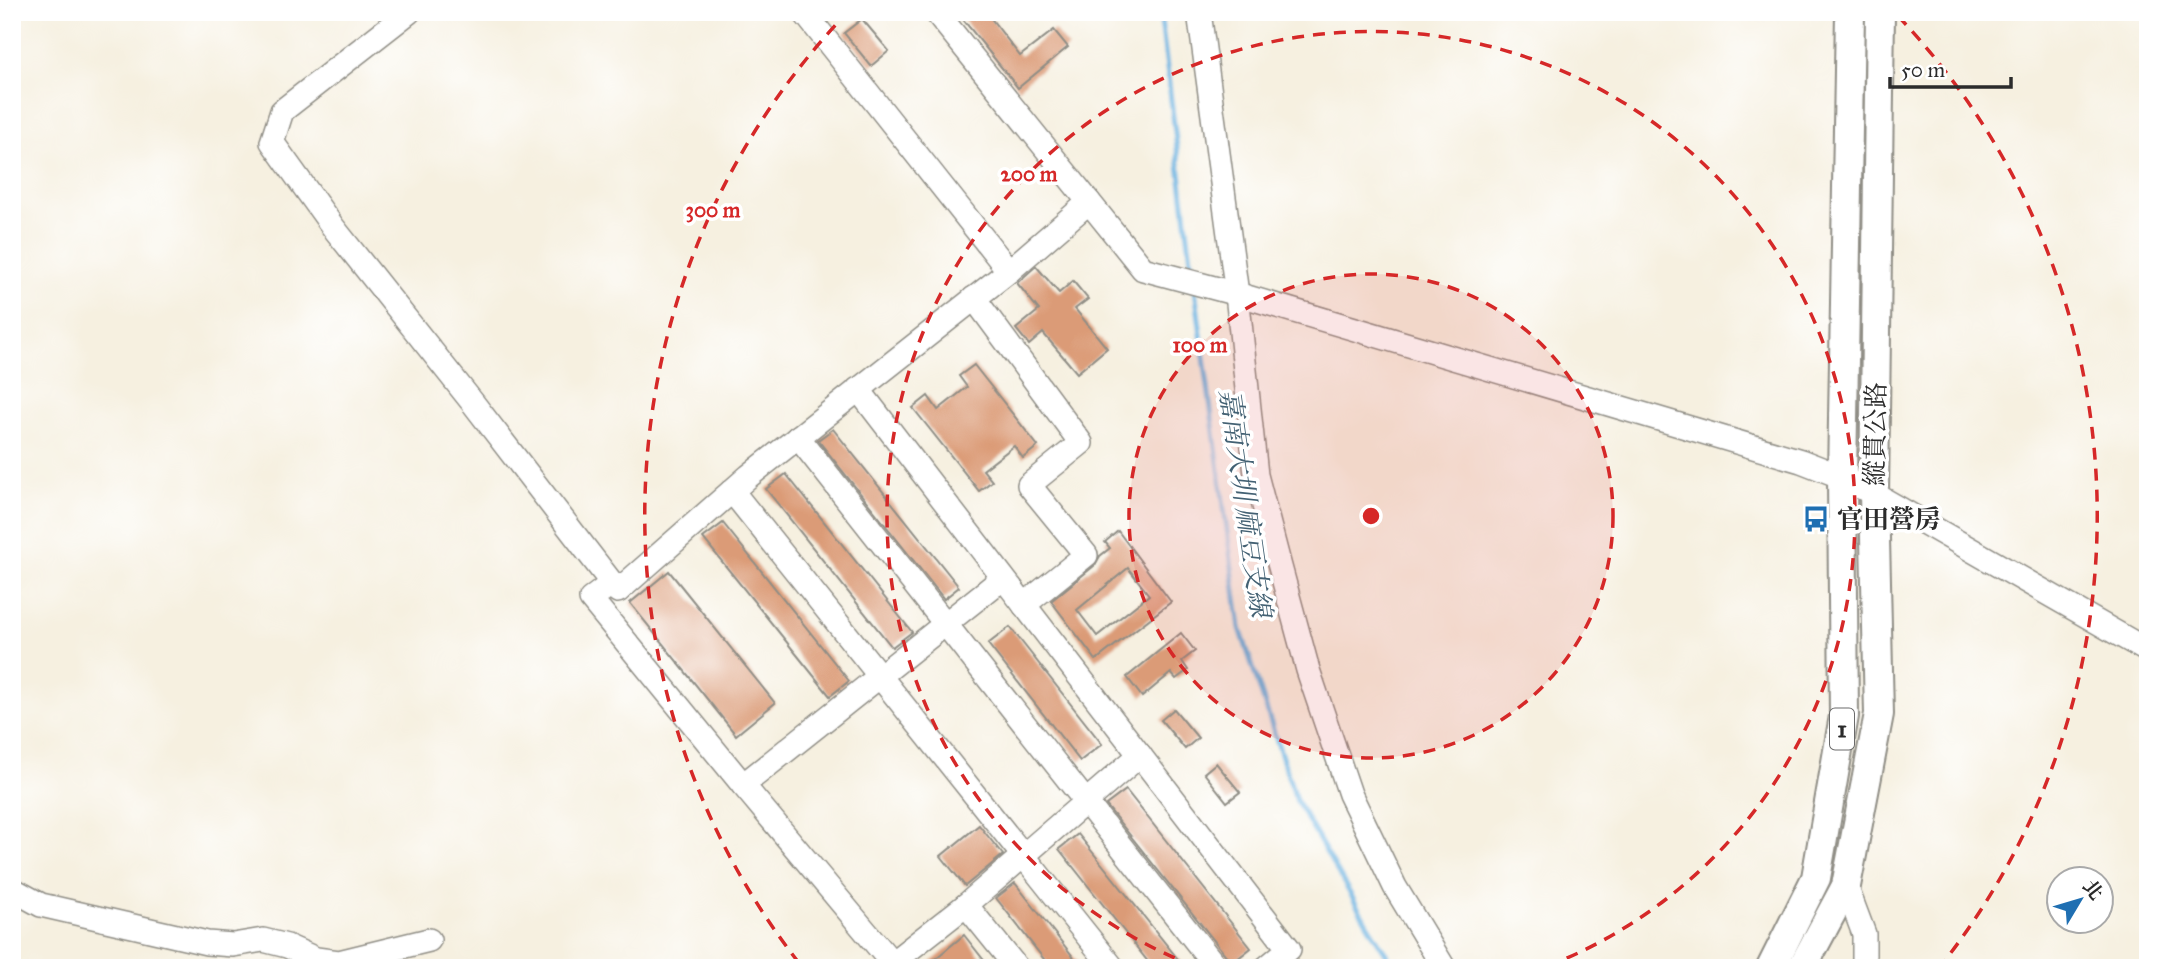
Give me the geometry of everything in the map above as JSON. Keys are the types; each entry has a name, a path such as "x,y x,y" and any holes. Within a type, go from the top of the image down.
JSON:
{"main road":[{"name":"縱貫公路","path":"1771,968 1816,878 1844,716 1842,477 1850,12"},
{"name":"縱貫公路","path":"1802,968 1846,886 1879,714 1874,494 1880,12"}],"street":[{"path":"804,12 1009,271"},
{"path":"936,12 1143,269 1237,294 1801,461 1842,477 1874,494 2148,650"},
{"path":"947,12 965,48"},
{"path":"1199,12 1237,294 1256,475 1308,670 1350,794 1395,887 1444,968"},
{"path":"397,15 282,111 272,142 333,227 618,591 732,491 1009,271 1089,202"},
{"path":"974,298 1081,443 1029,485 1086,555 1024,605"},
{"path":"858,389 1289,949 1266,968"},
{"path":"799,436 1217,968"},
{"path":"732,491 1113,968"},
{"path":"743,785 1003,578"},
{"path":"612,583 591,600 892,963 966,905 1140,755"},
{"path":"1846,886 1864,934 1864,968"},
{"path":"12,889 41,905 194,940 233,945 263,940 287,946 316,959 339,962 429,940"},
{"path":"966,905 1017,968"}],"path":[{"path":"12,117 20,137 12,158"}],"building":[{"path":"957,12 986,12 1020,56 1054,30 1068,47 1018,88"},
{"path":"862,19 889,51 871,66 844,33"},
{"path":"1036,266 1059,293 1073,281 1088,299 1075,309 1107,348 1077,373 1043,333 1029,345 1016,329 1039,310 1017,283"},
{"path":"974,365 1038,446 1023,458 1014,446 983,470 992,481 979,491 913,408 928,396 938,410 967,387 959,376"},
{"path":"833,429 959,587 944,599 818,440"},
{"path":"786,474 912,632 892,647 766,489"},
{"path":"723,523 849,681 830,696 703,538"},
{"path":"1118,531 1171,602 1096,660 1051,601 1095,565 1100,556 1110,548 1105,542","holes":["1128,568 1149,595 1097,636 1077,610"]},
{"path":"669,571 775,703 736,735 630,603"},
{"path":"1010,627 1102,744 1080,761 988,644"},
{"path":"1181,633 1195,651 1182,661 1188,670 1176,679 1171,673 1142,697 1127,677"},
{"path":"1174,709 1198,738 1185,749 1161,720"},
{"path":"1216,763 1240,792 1227,802 1204,773"},
{"path":"1126,790 1251,948 1232,963 1106,805"},
{"path":"979,825 1003,855 965,886 941,856"},
{"path":"1078,834 1185,968 1153,968 1059,849"},
{"path":"1015,883 1082,968 1051,968 996,898"},
{"path":"964,935 990,968 924,968"}],"waterway":[{"name":"嘉南大圳 麻豆支線","path":"1160,12 1193,276"},
{"name":"嘉南大圳 麻豆支線","path":"1195,289 1240,628 1296,800 1395,968"}],"place":[{"name":"官田營房","path":"1816,519"}]}
